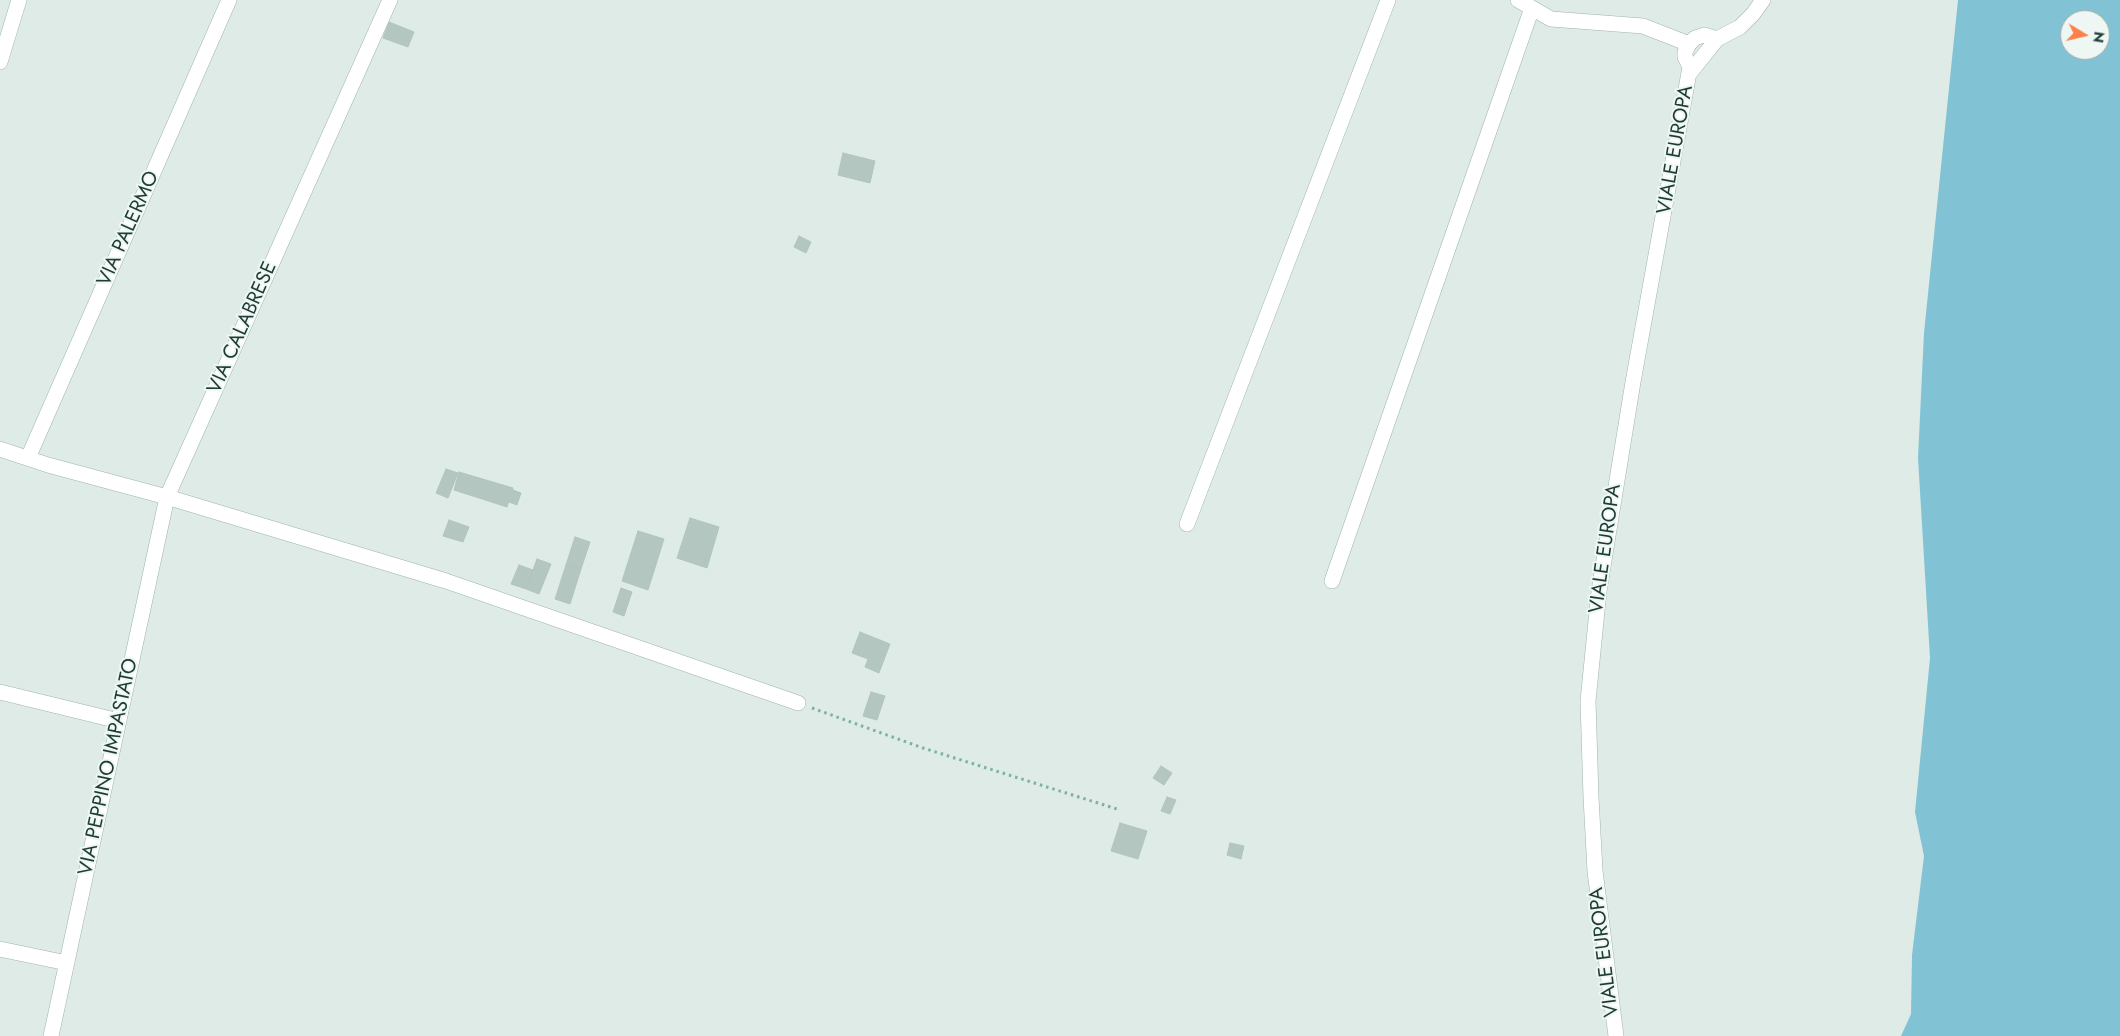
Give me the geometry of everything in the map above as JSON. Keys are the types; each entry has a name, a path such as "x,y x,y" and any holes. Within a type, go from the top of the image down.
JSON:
{"street":[{"path":"0,62 19,0"},
{"name":"VIA PALERMO","path":"28,458 229,0"},
{"name":"VIA CALABRESE","path":"167,497 390,0"},
{"path":"1187,524 1388,0"},
{"path":"1518,0 1551,19 1643,26 1689,44 1695,38 1704,35 1718,39"},
{"path":"1690,71 1718,39 1740,27 1763,0"},
{"path":"1332,580 1532,8"},
{"name":"VIALE EUROPA","path":"1616,1036 1596,872 1588,701 1599,590 1614,493 1690,71 1685,57 1689,44"},
{"path":"0,449 446,581 798,702"},
{"name":"VIA PEPPINO IMPASTATO","path":"51,1036 167,497"},
{"path":"0,692 119,721"},
{"path":"0,949 66,963"}],"path":[{"path":"798,702 923,748 1117,810"}],"water":[{"path":"1958,0 2120,0 2120,1036 1901,1036 1911,1014 1912,955 1924,856 1915,812 1930,658 1918,458 1924,333"}],"building":[{"path":"389,22 414,32 408,47 383,38"},
{"path":"843,153 875,161 870,183 838,175"},
{"path":"799,236 811,242 806,253 794,247"},
{"path":"446,469 458,473 448,498 436,493"},
{"path":"459,472 513,488 507,507 454,490"},
{"path":"513,490 521,493 517,505 509,502"},
{"path":"690,518 719,527 707,568 677,558"},
{"path":"449,520 469,527 463,542 443,536"},
{"path":"638,531 664,539 648,590 622,581"},
{"path":"575,537 590,542 581,569 566,565"},
{"path":"537,559 551,564 539,594 526,589"},
{"path":"519,565 533,570 526,589 511,584"},
{"path":"566,565 581,569 570,604 555,599"},
{"path":"621,588 632,592 624,616 613,612"},
{"path":"860,632 890,644 879,673 865,667 868,659 852,653"},
{"path":"871,692 885,696 877,720 863,716"},
{"path":"1161,766 1172,773 1164,785 1153,778"},
{"path":"1167,797 1176,800 1170,814 1161,811"},
{"path":"1120,823 1147,831 1138,859 1111,851"},
{"path":"1230,843 1244,846 1241,859 1227,855"}]}
